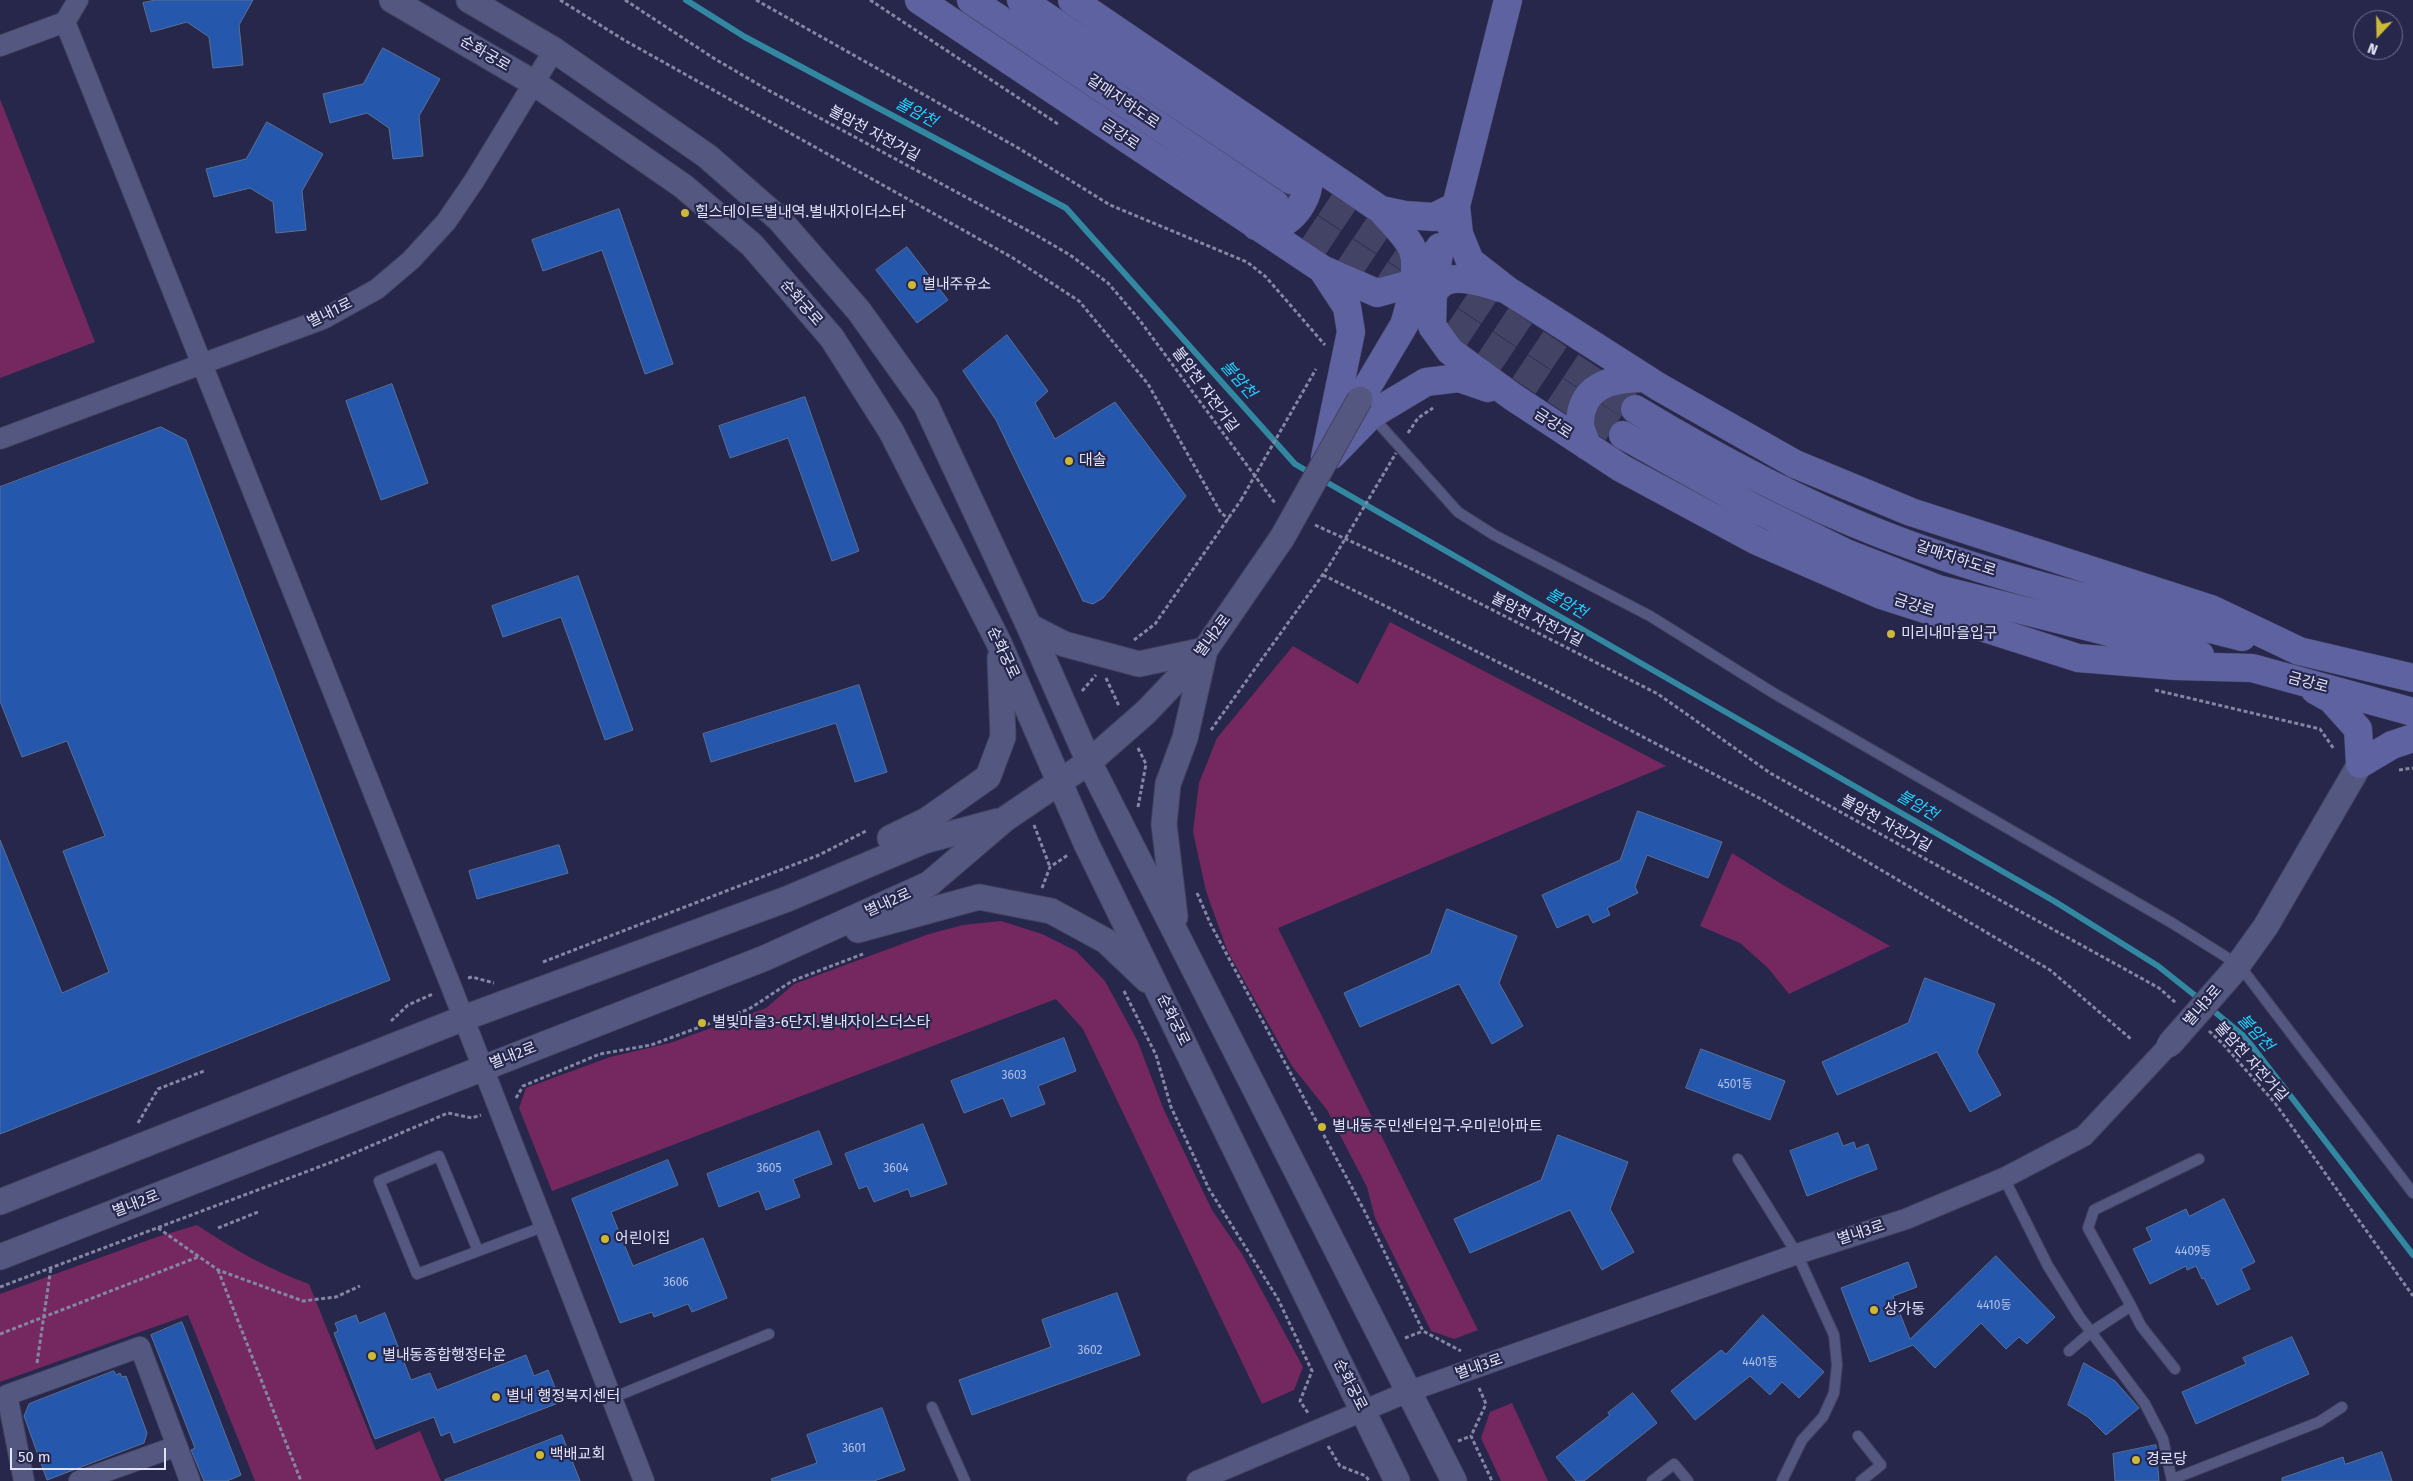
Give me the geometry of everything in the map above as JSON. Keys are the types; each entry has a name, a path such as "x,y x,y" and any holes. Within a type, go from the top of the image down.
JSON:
{"main road":[{"name":"금강로","path":"918,0 1322,269"},
{"name":"갈매지하도로","path":"971,0 1275,204"},
{"name":"갈매지하도로","path":"1021,0 1291,180"},
{"path":"1072,0 1381,210 1411,246 1423,287"},
{"path":"1404,325 1412,302 1423,287 1456,206 1508,0"},
{"path":"1256,226 1276,226 1289,218 1301,206 1309,186 1308,170 1300,155"},
{"path":"1381,210 1434,217 1456,206"},
{"path":"1456,206 1459,234 1470,261 1507,290"},
{"path":"1324,463 1366,407 1440,247"},
{"path":"1322,269 1347,307 1351,332 1339,365 1324,463"},
{"path":"1322,269 1377,293 1423,287 1449,280 1478,281 1507,290"},
{"name":"금강로","path":"1423,287 1432,326 1450,351 1513,397 1621,468 1757,541 1881,595 2078,658 2176,666 2252,668 2413,712"},
{"name":"금강로","path":"1507,290 1644,378 1794,464 1812,472 1911,512 2210,609 2299,651 2413,678"},
{"path":"1366,407 1426,382 1459,378 1513,397"},
{"path":"1587,446 1580,424 1592,391 1608,382 1627,378 1644,378"},
{"name":"갈매지하도로","path":"1635,409 1686,440 1766,482 1881,534 2025,582 2299,651"},
{"name":"갈매지하도로","path":"1623,435 1754,508 1837,549 1938,589 2252,668"},
{"path":"2299,680 2331,698 2358,729 2360,764 2392,745 2413,738"}],"street":[{"path":"0,46 65,22 78,0"},
{"name":"순화궁로","path":"392,0 534,83 683,186 752,245 832,338 891,431 1000,643 1059,783 1397,1481"},
{"path":"469,0 554,50 707,156 779,219 859,311 926,405 1090,762 1454,1481"},
{"path":"65,22 464,1018 644,1481"},
{"name":"별내1로","path":"0,439 323,319 377,289 411,260 446,222 474,181 554,50"},
{"name":"별내2로","path":"0,1257 765,958 929,884 1005,819 1090,762 1146,712 1205,650 1282,538 1324,463"},
{"path":"1029,626 1064,644 1139,664 1205,650 1185,738 1168,784 1164,824 1177,934"},
{"path":"787,899 874,846 927,820 988,777 1002,737 1000,643"},
{"name":"별내3로","path":"1197,1481 1410,1391 1797,1254 1906,1219 2004,1178 2084,1136 2169,1045 2236,969 2266,926 2360,764"},
{"name":"별내2로","path":"0,1202 464,1018 787,899 924,841 1005,819"},
{"path":"765,958 979,897 1052,910 1106,941 1159,991"},
{"path":"24,1481 8,1395 140,1347 190,1481"},
{"path":"79,1481 177,1446"}],"lane":[{"path":"1366,407 1458,512 1494,535 1650,616 1775,694 2164,918 2236,969 2413,1193"},
{"path":"478,1251 439,1156 379,1181 417,1274 545,1226"},
{"path":"1738,1159 1797,1254 1834,1335 1837,1365 1834,1393 1823,1417 1802,1440 1782,1481"},
{"path":"2175,1369 2141,1326 2088,1228 2094,1210 2199,1160"},
{"path":"2004,1178 2048,1266 2091,1332 2146,1404 2163,1439 2173,1480 2319,1422 2342,1407"},
{"path":"2069,1351 2091,1332 2131,1306"},
{"path":"612,1398 769,1334"},
{"path":"932,1407 965,1481"},
{"path":"1858,1436 1881,1465 1861,1481"},
{"path":"1652,1481 1674,1464 1688,1481"}],"path":[{"path":"560,0 624,40 1012,258 1079,301 1148,384 1221,513 1229,518"},
{"name":"불암천 자전거길","path":"625,0 715,59 768,90 1036,235 1070,255 1108,283 1138,318 1279,508"},
{"path":"756,0 1020,149 1110,205 1248,262 1266,277 1339,365 1316,369 1229,518 1155,624 1132,641"},
{"path":"870,0 1063,128"},
{"path":"1207,735 1323,575 1396,453"},
{"name":"불암천 자전거길","path":"1312,523 1414,570 1658,694 1770,773 2150,983 2180,1006"},
{"path":"1323,575 1552,689 1763,800 2050,970 2131,1039"},
{"path":"1083,690 1101,670"},
{"path":"1137,810 1146,764"},
{"path":"1140,791 1149,793"},
{"path":"537,965 819,855 872,828"},
{"path":"1042,847 1050,867"},
{"path":"1042,890 1050,867 1074,850"},
{"path":"1195,889 1211,925 1364,1210 1423,1331 1462,1351"},
{"path":"512,1106 523,1086 600,1054 651,1045 749,1009 792,981 871,951"},
{"path":"472,977 494,983 502,979"},
{"path":"1123,988 1156,1055 1171,1107 1209,1189 1278,1298 1312,1371 1300,1401"},
{"name":"불암천 자전거길","path":"2208,1030 2222,1043 2275,1103 2413,1296"},
{"path":"137,1125 158,1089 204,1071"},
{"path":"0,1287 340,1159 448,1113 472,1118"},
{"path":"218,1228 258,1212"},
{"path":"158,1228 218,1270 303,1301 336,1297 360,1286"},
{"path":"0,1334 199,1257"},
{"path":"34,1386 51,1267"},
{"path":"218,1270 301,1481"},
{"path":"1486,1404 1471,1436 1492,1481"},
{"path":"1340,1466 1366,1476 1369,1481"}],"shaded area":[{"path":"0,99 95,342 0,378"},
{"path":"1390,622 1666,766 1278,928 1478,1330 1454,1339 1431,1331 1375,1218 1367,1187 1327,1110 1292,1066 1227,950 1206,891 1193,832 1199,783 1217,738 1293,646 1358,684"},
{"path":"1732,853 1783,885 1890,946 1789,994 1768,968 1740,943 1700,926"},
{"path":"1001,921 1042,934 1076,951 1105,981 1137,1040 1164,1110 1212,1210 1242,1254 1303,1367 1294,1390 1262,1404 1083,1029 1056,999 552,1191 519,1108 526,1088 610,1057 670,1043 766,1008 794,984 929,934 963,925"},
{"path":"197,1225 251,1258 309,1284 376,1450 420,1431 441,1481 255,1481 188,1315 0,1382 0,1294 157,1237"},
{"path":"1512,1403 1548,1481 1501,1481 1481,1438 1490,1412"}],"building":[{"path":"156,0 253,0 239,25 243,65 213,68 209,37 187,22 151,32 143,3"},
{"path":"383,48 440,79 419,116 423,156 393,159 389,128 367,113 330,123 323,94 363,84"},
{"path":"267,122 323,154 302,191 306,230 276,233 273,202 250,188 214,197 206,169 246,159"},
{"path":"619,209 673,364 645,374 602,250 543,271 532,240"},
{"name":"별내주유소","path":"907,247 948,300 917,323 876,270"},
{"path":"1007,335 1048,391 1035,403 1055,439 1115,402 1186,496 1103,598 1093,604 1083,601 996,420 963,371"},
{"path":"392,384 428,483 381,500 346,401"},
{"path":"805,397 859,551 832,561 788,438 730,458 719,426"},
{"path":"161,427 186,440 390,980 0,1134 0,840 62,993 109,972 63,851 105,836 67,741 22,757 0,701 0,487"},
{"path":"578,576 633,730 605,740 561,617 503,637 492,606"},
{"path":"859,685 887,772 855,782 836,723 711,762 703,734"},
{"path":"1638,811 1722,842 1708,878 1647,855 1635,887 1638,893 1607,908 1610,915 1593,923 1588,914 1557,928 1542,895 1620,860"},
{"path":"559,845 568,873 477,899 469,871"},
{"path":"1447,909 1517,936 1499,983 1523,1026 1492,1044 1459,984 1360,1027 1344,993 1430,954"},
{"path":"1925,978 1995,1004 1977,1052 2001,1095 1970,1112 1937,1052 1837,1095 1822,1062 1908,1023"},
{"path":"1064,1038 1076,1071 1038,1086 1045,1104 1011,1117 1003,1098 964,1113 951,1081"},
{"path":"1701,1049 1785,1081 1770,1120 1686,1088"},
{"path":"923,1124 947,1184 911,1197 908,1189 874,1202 867,1186 859,1189 845,1154"},
{"path":"819,1131 832,1164 793,1179 800,1197 766,1210 759,1191 719,1207 707,1174"},
{"path":"1838,1133 1843,1146 1854,1142 1856,1149 1868,1144 1877,1169 1807,1196 1790,1151"},
{"path":"1558,1135 1628,1162 1610,1209 1634,1252 1602,1270 1570,1210 1470,1253 1454,1219 1541,1180"},
{"path":"668,1160 678,1185 611,1212 633,1266 703,1238 727,1298 692,1312 688,1304 654,1317 652,1312 620,1323 572,1199"},
{"path":"2224,1199 2255,1262 2241,1269 2250,1289 2217,1305 2196,1266 2187,1270 2186,1266 2150,1284 2133,1249 2152,1240 2146,1228 2186,1209 2189,1216"},
{"path":"1996,1256 2055,1317 2027,1344 2019,1337 2006,1349 1981,1323 1935,1368 1913,1345 1870,1362 1841,1288 1908,1262 1917,1287 1893,1296 1910,1339"},
{"path":"1117,1293 1140,1355 972,1415 959,1380 1051,1347 1042,1320"},
{"path":"385,1313 411,1380 430,1373 437,1390 526,1355 534,1376 548,1370 561,1402 454,1443 450,1432 441,1436 434,1417 375,1439 334,1333 338,1331 335,1323 356,1315 359,1323"},
{"path":"1763,1315 1824,1372 1799,1398 1782,1382 1770,1395 1750,1376 1695,1420 1671,1391 1721,1350 1726,1354"},
{"path":"182,1322 241,1475 227,1481 204,1481 191,1450 195,1448 151,1335"},
{"path":"2292,1337 2309,1374 2196,1424 2182,1392 2246,1364 2243,1358"},
{"path":"2084,1363 2115,1381 2139,1408 2106,1435 2088,1417 2068,1405"},
{"path":"114,1371 116,1375 120,1373 122,1377 126,1376 147,1433 144,1443 47,1480 24,1416 29,1404"},
{"path":"1633,1393 1657,1423 1584,1481 1576,1481 1556,1457 1610,1415 1608,1413"},
{"path":"882,1408 905,1470 874,1481 772,1481 771,1479 817,1463 807,1435"},
{"name":"백배교회","path":"562,1435 580,1481 445,1481 445,1480"},
{"name":"경로당","path":"2156,1445 2159,1481 2115,1481 2113,1454"},
{"path":"2382,1452 2392,1481 2282,1481 2282,1478 2343,1457 2345,1464"}],"waterway":[{"name":"불암천","path":"686,0 745,37 1066,208 1295,464 1312,474"},
{"name":"불암천","path":"1321,479 2054,901 2158,966 2202,1001"},
{"name":"불암천","path":"2210,1008 2245,1037 2413,1255"}],"tunnel":[{"path":"1291,180 1635,409"},
{"path":"1275,204 1623,435"}],"place":[{"name":"힐스테이트별내역.별내자이더스타","path":"685,213"},
{"name":"별내주유소","path":"912,285"},
{"name":"대솔","path":"1069,461"},
{"name":"미리내마을입구","path":"1891,634"},
{"name":"별빛마을3-6단지.별내자이스더스타","path":"702,1023"},
{"name":"별내동주민센터입구.우미린아파트","path":"1322,1127"},
{"name":"어린이집","path":"605,1239"},
{"name":"상가동","path":"1874,1310"},
{"name":"별내동종합행정타운","path":"372,1356"},
{"name":"별내 행정복지센터","path":"496,1397"},
{"name":"백배교회","path":"540,1455"},
{"name":"경로당","path":"2136,1460"}]}
